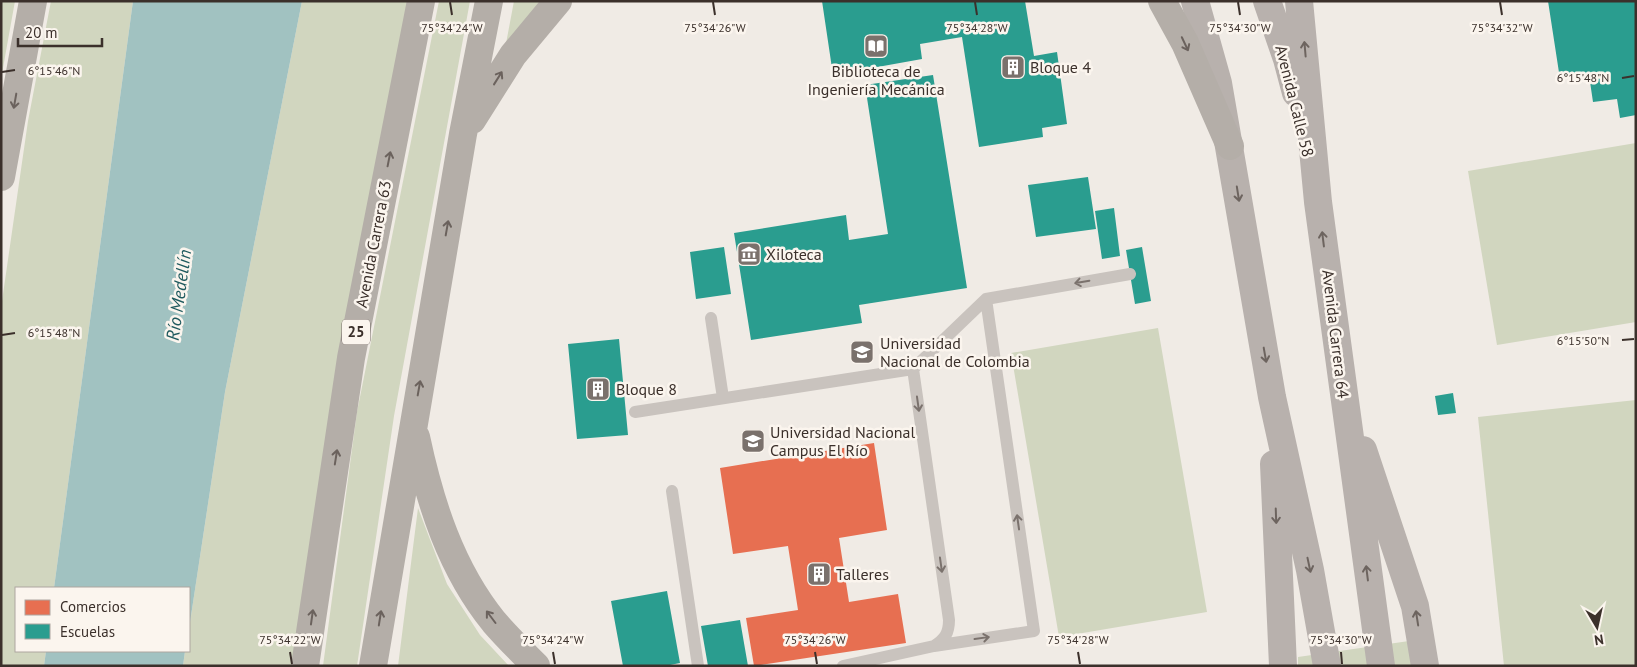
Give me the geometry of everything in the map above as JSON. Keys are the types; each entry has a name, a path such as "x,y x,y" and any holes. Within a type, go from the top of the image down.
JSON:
{"highway":[{"path":"1,177 33,1"},
{"name":"Avenida Carrera 63","path":"305,666 351,358 422,1"},
{"path":"373,666 463,134 489,1"},
{"path":"463,134 513,55 534,27 558,1"},
{"path":"1162,1 1184,43 1230,146"},
{"path":"413,425 424,476 439,522 454,557 472,592 494,622 536,666"}],"main road":[{"path":"1195,1 1218,83 1272,397 1322,628 1327,666"},
{"name":"Avenida Calle 58","path":"1267,1 1287,59 1300,107 1318,202"},
{"name":"Avenida Carrera 64","path":"1299,1 1318,202 1373,621 1381,666"},
{"path":"1343,392 1415,606 1425,666"},
{"path":"1272,397 1278,608 1282,666"}],"lane":[{"path":"635,412 913,369 986,299 1130,274"},
{"path":"843,666 934,646 1034,630 986,299"},
{"path":"711,318 723,398"},
{"path":"913,369 949,620 949,631 943,640 934,646"},
{"path":"672,492 698,666"}],"green space":[{"path":"1,1 15,1 1,79"},
{"path":"51,1 133,1 54,587 15,587 15,652 46,652 44,666 1,665 1,308 28,121"},
{"path":"302,1 412,1 293,666 183,666 185,652 190,652 190,622 225,392"},
{"path":"439,1 470,1 394,416 357,666 323,666 357,412"},
{"path":"514,1 544,1 505,49"},
{"path":"1636,143 1636,322 1497,345 1468,171"},
{"path":"1158,328 1207,612 1059,637 1011,353"},
{"path":"1636,400 1636,666 1504,666 1478,417"},
{"path":"418,508 447,584 480,635 509,666 398,666"},
{"path":"1409,641 1413,666 1298,666 1298,657"}],"water":[{"name":"Río Medellín","path":"133,1 302,1 225,392 190,622 190,587 54,587"},
{"path":"46,652 185,652 183,666 44,666"}],"building: Comercios":[{"name":"Talleres","path":"874,443 887,530 839,538 849,602 898,594 906,643 754,666 746,618 798,610 788,546 733,554 720,468"}],"building: Escuelas":[{"name":"Bloque 4","path":"822,1 1025,1 1034,56 1057,52 1067,124 1042,128 1043,137 979,147 962,37 920,44 922,59 833,75"},
{"path":"1548,1 1636,1 1636,115 1620,118 1617,99 1593,102 1589,75 1560,79"},
{"path":"933,75 967,288 859,305 862,323 751,340 734,233 846,215 849,240 888,234 865,85"},
{"path":"1088,177 1096,229 1036,237 1028,185"},
{"path":"1114,208 1120,256 1102,259 1095,211"},
{"path":"724,247 731,294 696,299 690,252"},
{"path":"1142,247 1151,301 1135,304 1126,250"},
{"name":"Bloque 8","path":"619,339 628,435 577,439 568,344"},
{"path":"1453,393 1456,413 1438,415 1435,396"},
{"path":"667,591 680,663 665,666 623,666 611,601"},
{"path":"740,620 748,666 708,666 701,626"}],"place":[{"name":"Biblioteca de Ingeniería Mecánica","path":"876,46"},
{"name":"Bloque 4","path":"1013,67"},
{"name":"Xiloteca","path":"749,254"},
{"name":"Universidad Nacional de Colombia","path":"862,352"},
{"name":"Bloque 8","path":"598,389"},
{"name":"Universidad Nacional Campus El Río","path":"753,441"},
{"name":"Talleres","path":"819,574"}]}
